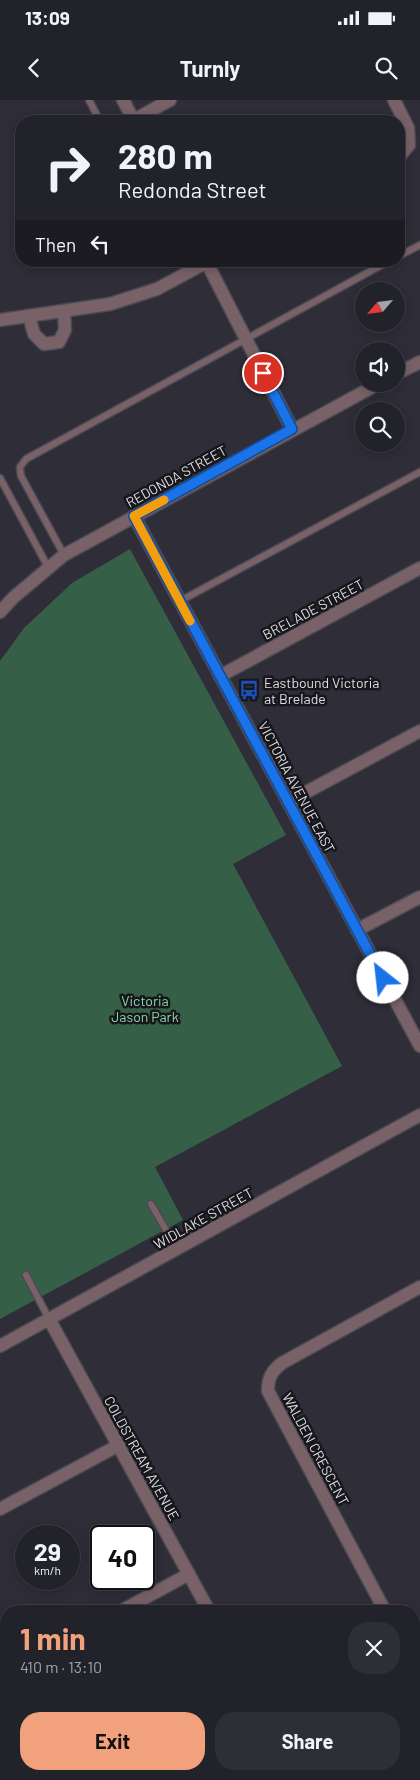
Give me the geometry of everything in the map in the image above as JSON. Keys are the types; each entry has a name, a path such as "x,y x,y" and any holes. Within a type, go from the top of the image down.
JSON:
{"street":[{"path":"123,100 131,115"},
{"path":"144,115 170,100"},
{"path":"394,100 402,115"},
{"path":"405,122 408,128 409,145 405,150"},
{"path":"0,320 110,304 157,289 198,267"},
{"path":"209,267 292,429"},
{"path":"29,316 34,334 44,344 59,342 65,330 64,311"},
{"path":"405,370 420,362"},
{"name":"REDONDA STREET","path":"0,612 48,567 64,555 363,392"},
{"name":"VICTORIA AVENUE EAST","path":"134,516 420,1046"},
{"name":"BRELADE STREET","path":"220,676 420,568"},
{"path":"288,802 420,732"},
{"path":"357,930 420,897"},
{"name":"WIDLAKE STREET","path":"0,1346 420,1115"},
{"name":"WALDEN CRESCENT","path":"382,1605 268,1391 268,1380 272,1371 282,1362 420,1287"},
{"name":"COLDSTREAM AVENUE","path":"49,1319 205,1605"},
{"path":"0,1509 119,1445"},
{"path":"132,1605 189,1574"}],"lane":[{"path":"89,100 97,115"},
{"path":"405,253 420,244"},
{"path":"64,555 21,476 20,467 26,458 378,267"},
{"path":"180,602 420,472"},
{"path":"0,478 48,567"},
{"path":"150,1204 176,1249"},
{"path":"26,1275 49,1319"}],"green space":[{"name":"Victoria Jason Park","path":"130,549 286,835 233,864 342,1066 155,1167 183,1220 0,1319 0,661 24,628 72,583"}],"slow traffic":[{"path":"164,500 134,516 190,621"}],"place":[{"name":"Eastbound Victoria at Brelade","path":"249,690"}],"route":[{"path":"263,373 292,429 134,516 383,978"}]}
